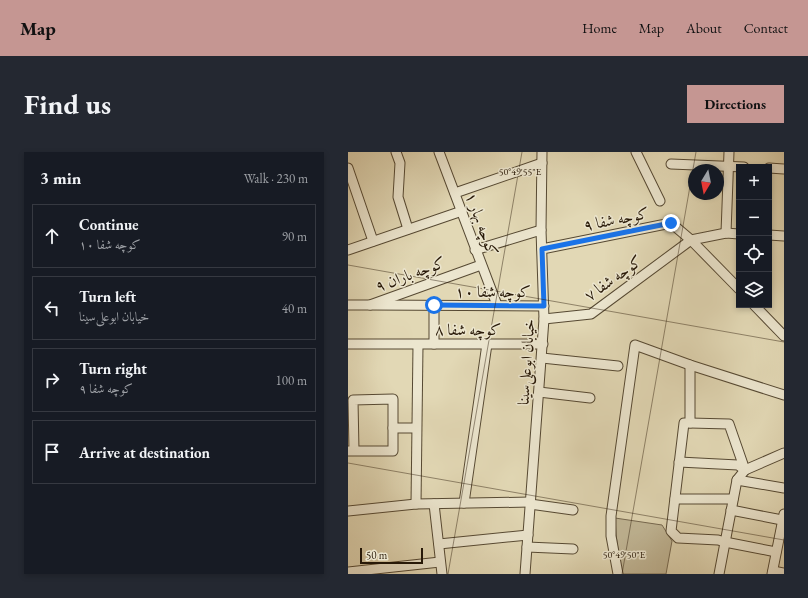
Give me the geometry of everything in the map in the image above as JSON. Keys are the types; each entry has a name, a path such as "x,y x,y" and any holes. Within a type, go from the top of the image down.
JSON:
{"street":[{"path":"396,152 400,163 398,197 408,229"},
{"name":"کوچه بهار ۱","path":"439,152 497,305"},
{"name":"خیابان ابوعلی‌سینا","path":"525,574 543,344 544,306 541,230 542,152"},
{"path":"636,152 660,201"},
{"path":"726,233 729,152"},
{"path":"455,193 542,163"},
{"path":"671,164 736,166"},
{"path":"348,168 373,241"},
{"path":"772,168 784,169"},
{"path":"348,250 462,211"},
{"name":"کوچه شفا ۹","path":"542,249 671,223 691,240"},
{"path":"475,250 541,230"},
{"path":"691,240 726,233 736,234"},
{"path":"772,235 784,236"},
{"path":"691,240 736,286"},
{"name":"کوچه شفا ۷","path":"544,319 591,314 691,240"},
{"name":"کوچه باران ۹","path":"348,305 370,305 481,265"},
{"name":"کوچه شفا ۱۰","path":"370,305 544,306"},
{"path":"434,305 434,344"},
{"path":"757,308 784,336"},
{"name":"کوچه شفا ۸","path":"348,344 543,344"},
{"path":"464,503 487,344"},
{"path":"416,504 418,345"},
{"path":"618,574 612,536 611,516 635,345 690,365 784,395"},
{"path":"542,358 618,366"},
{"path":"690,365 690,423"},
{"path":"539,392 590,398"},
{"path":"393,399 393,451 351,451 353,400 393,399"},
{"path":"745,470 729,424 684,423 671,532 678,538 718,540 776,552"},
{"path":"393,428 416,428"},
{"path":"720,574 724,542 737,480 745,470 784,453"},
{"path":"680,462 738,465 745,470"},
{"path":"737,480 784,488"},
{"path":"675,500 733,499"},
{"path":"348,511 416,504 464,503 530,503 573,510"},
{"path":"434,504 442,574"},
{"path":"731,510 783,517 782,537 776,552 772,573 784,573"},
{"path":"439,544 528,535"},
{"path":"527,547 573,549"},
{"path":"348,572 440,562"}],"shaded area":[{"path":"615,518 662,525 672,541 666,574 621,574"}],"route":[{"path":"434,305 544,306 542,249 671,223"}]}
